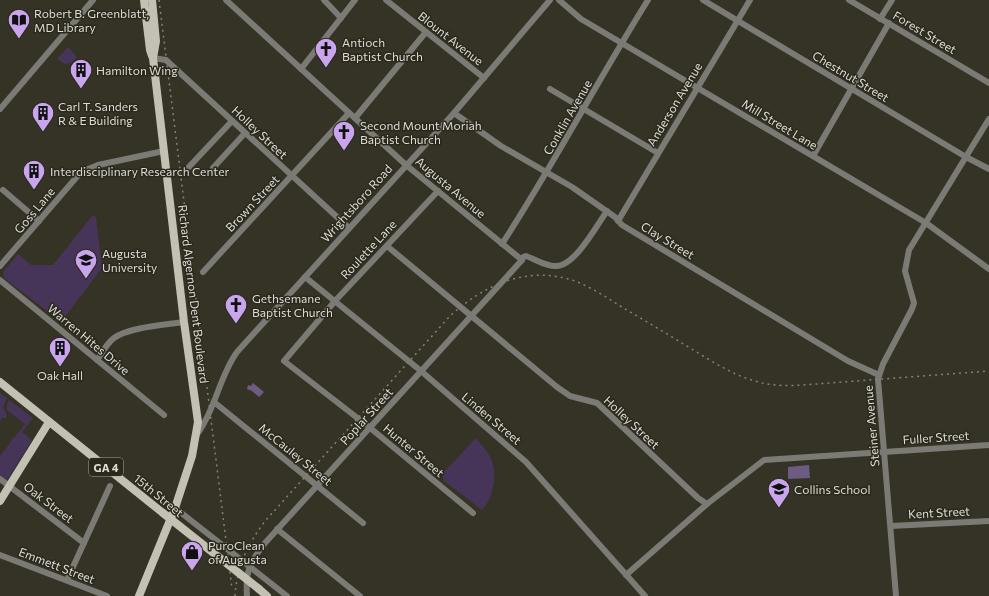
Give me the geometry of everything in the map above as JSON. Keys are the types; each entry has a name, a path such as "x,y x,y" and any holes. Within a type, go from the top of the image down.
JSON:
{"main road":[{"path":"144,0 150,50 154,58"},
{"path":"152,0 156,41 154,58"},
{"name":"Richard Algernon Dent Boulevard","path":"154,58 184,322 198,422 197,435"},
{"name":"15th Street","path":"0,382 267,596"},
{"path":"0,501 49,422"},
{"name":"Wrightsboro Road","path":"139,596 175,508 197,435"}],"street":[{"path":"0,109 93,0"},
{"path":"324,0 341,18"},
{"path":"301,70 355,0"},
{"name":"Blount Avenue","path":"386,0 484,78"},
{"name":"Wrightsboro Road","path":"197,435 206,422 224,375 234,357 454,113 550,0"},
{"name":"Mill Street Lane","path":"559,0 582,19 926,224 989,269"},
{"name":"Conklin Avenue","path":"502,244 547,173 648,0"},
{"name":"Chestnut Street","path":"703,0 966,157 989,169"},
{"name":"Anderson Avenue","path":"618,221 750,0"},
{"name":"Forest Street","path":"849,0 989,84"},
{"path":"880,18 892,0"},
{"name":"Augusta Avenue","path":"231,1 301,70 406,165 522,260"},
{"path":"813,156 889,23"},
{"path":"355,118 426,32"},
{"name":"Holley Street","path":"154,58 166,60 349,228"},
{"path":"550,89 658,153"},
{"name":"Brown Street","path":"203,272 349,113"},
{"name":"Clay Street","path":"454,113 501,146 607,210 622,225 830,350 879,375"},
{"name":"Steiner Avenue","path":"896,596 879,375 914,303 906,278 905,266 909,250 989,118"},
{"path":"187,169 232,121"},
{"path":"213,168 245,133"},
{"name":"Goss Lane","path":"0,266 78,175 86,169 164,151"},
{"path":"3,190 39,221"},
{"name":"Roulette Lane","path":"284,361 335,301 438,191"},
{"path":"522,260 523,257 526,256 556,267 564,264 578,253 607,210"},
{"name":"Holley Street","path":"387,246 557,387 570,396 597,403 698,498 707,504"},
{"name":"Poplar Street","path":"246,596 249,566 252,560 369,427 522,260"},
{"name":"Linden Street","path":"305,277 421,372 526,462 645,596"},
{"name":"Warren Hites Drive","path":"0,280 164,415"},
{"path":"97,360 109,343 119,335 132,331 184,322"},
{"name":"Hunter Street","path":"284,361 369,427 472,513"},
{"name":"McCauley Street","path":"214,402 363,523"},
{"name":"Fuller Street","path":"884,452 989,445"},
{"path":"626,574 707,504 764,460 884,452"},
{"name":"Oak Street","path":"0,479 84,543"},
{"path":"67,580 110,486"},
{"path":"175,508 209,533 287,596"},
{"name":"Kent Street","path":"891,526 989,521"},
{"path":"278,529 360,596"},
{"name":"Emmett Street","path":"0,555 107,596"}],"shaded area":[{"path":"68,47 77,57 71,63 65,64 57,59"},
{"path":"93,215 96,217 102,268 64,318 59,320 4,278 3,272 18,254 31,265 53,265"},
{"path":"253,383 264,392 259,397 247,389 248,385 251,386"},
{"path":"0,393 7,398 3,407 7,415 6,418 2,418 0,421"},
{"path":"9,400 33,418 22,432 32,440 7,480 0,475 0,456 13,437 15,437 25,424 7,410"},
{"path":"476,438 488,453 494,469 494,484 490,498 482,510 444,481 442,474"},
{"path":"809,465 810,478 788,479 788,467"}],"railway":[{"path":"159,0 232,589"},
{"path":"235,596 238,575 244,555 266,520 450,316 478,295 508,280 541,275 575,281 601,294 722,367 735,374 766,384 803,385 989,371"}],"place":[{"name":"Robert B. Greenblatt, MD Library","path":"19,40"},
{"name":"Antioch Baptist Church","path":"326,68"},
{"name":"Hamilton Wing","path":"81,90"},
{"name":"Carl T. Sanders R & E Building","path":"43,132"},
{"name":"Second Mount Moriah Baptist Church","path":"344,152"},
{"name":"Interdisciplinary Research Center","path":"34,190"},
{"name":"Augusta University","path":"86,280"},
{"name":"Gethsemane Baptist Church","path":"236,324"},
{"name":"Oak Hall","path":"60,368"},
{"name":"Collins School","path":"779,508"},
{"name":"PuroClean of Augusta","path":"192,572"}]}
